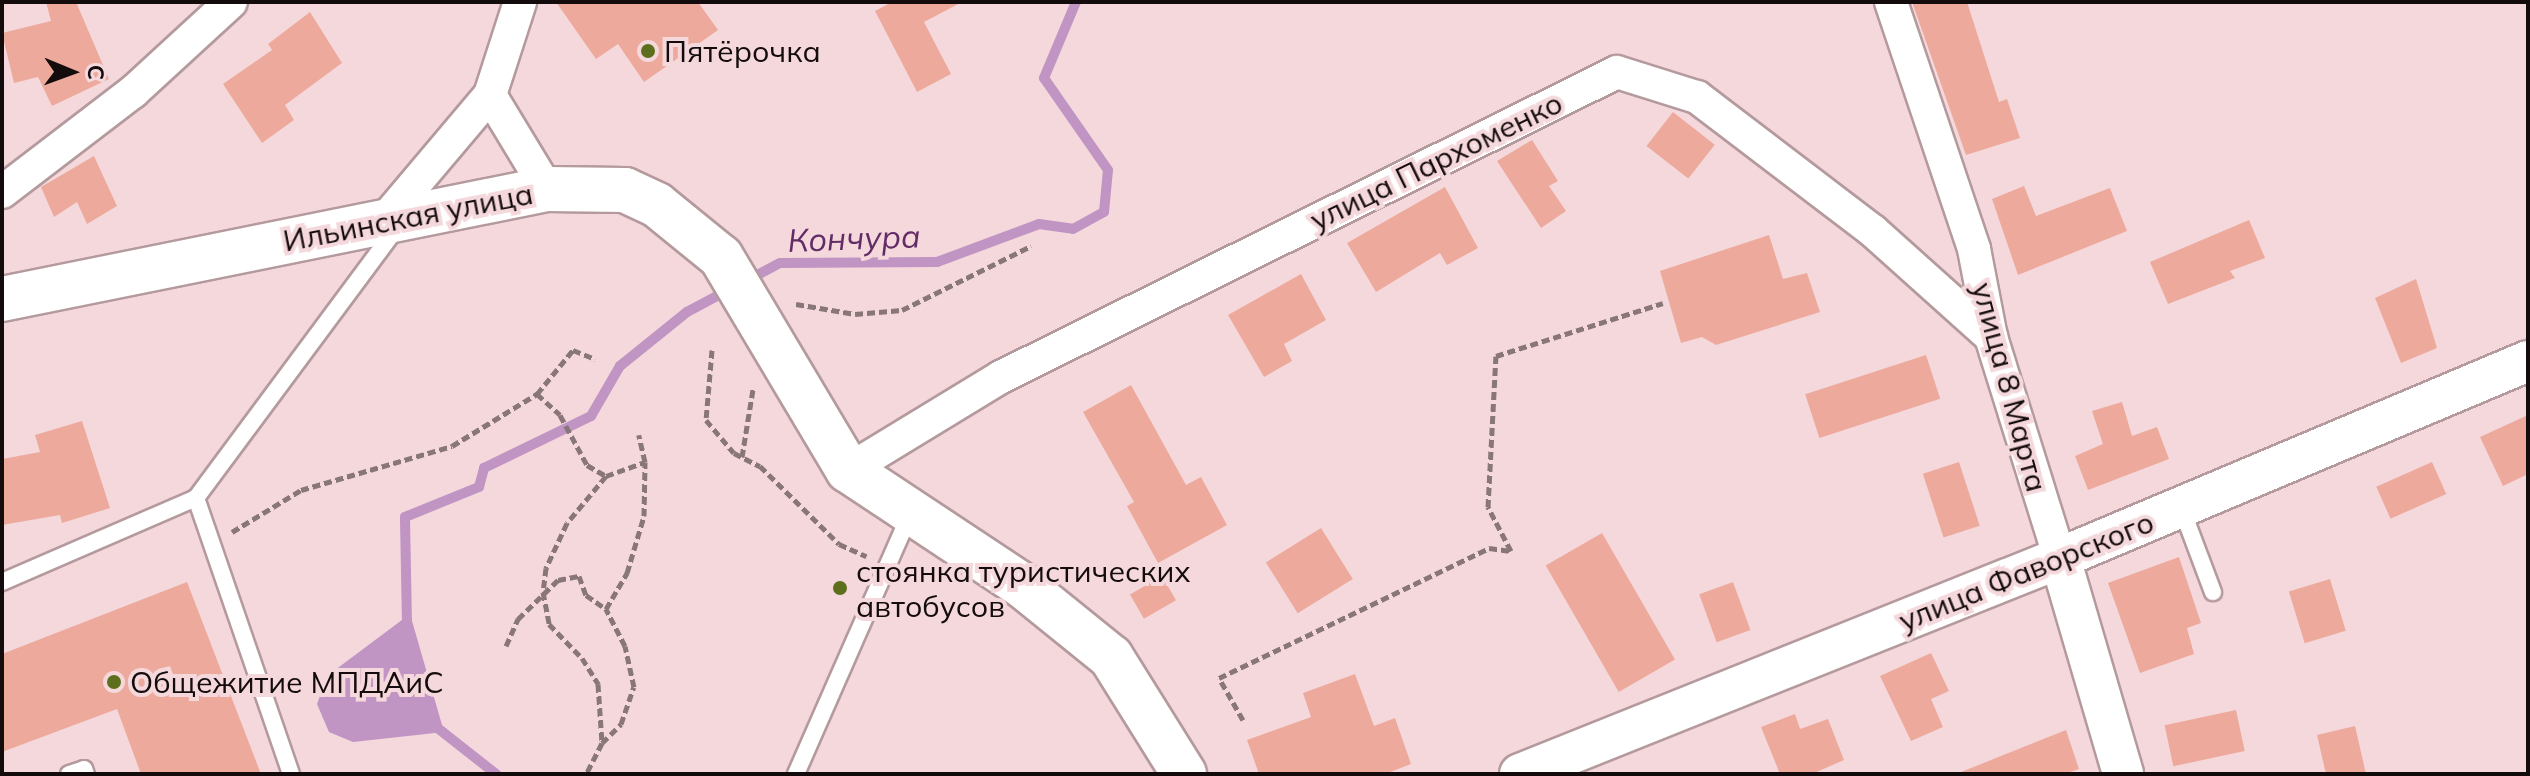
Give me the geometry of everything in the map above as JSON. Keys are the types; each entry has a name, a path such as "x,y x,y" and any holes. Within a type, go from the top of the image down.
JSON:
{"main road":[{"name":"Ильинская улица","path":"2,299 547,189 625,190 657,205 721,257 776,313 848,470"},
{"path":"848,470 912,509 1023,586 1111,657 1184,774"}],"street":[{"path":"2,192 133,92 231,2"},
{"path":"392,222 490,95 520,2"},
{"name":"улица 8 Марта","path":"1891,2 1974,249 1991,337 2123,774"},
{"name":"улица Пархоменко","path":"848,470 1001,377 1617,72 1697,97 1873,231 1991,337"},
{"path":"490,95 547,189"},
{"name":"улица Фаворского","path":"1520,774 2060,558 2528,361"}],"lane":[{"path":"2,582 196,498 392,222"},
{"path":"196,498 291,774"},
{"path":"2181,507 2213,592"},
{"path":"796,774 912,509"},
{"path":"69,774 84,769 86,774"}],"path":[{"path":"776,313 855,314 902,310 1031,246"},
{"path":"1243,720 1219,678 1489,548 1511,551 1488,507 1496,356 1663,303"},
{"path":"214,550 245,520 301,490 452,446 537,394 573,350 595,359"},
{"path":"712,350 706,420 742,457 760,466 839,544 887,566"},
{"path":"742,457 753,389 745,376"},
{"path":"537,394 560,415 587,465 606,476"},
{"path":"606,609 627,573 644,516 645,462 639,435"},
{"path":"602,743 598,684 582,658 549,624 543,592 546,568 567,523 606,476 645,462"},
{"path":"506,646 518,619 558,580 579,576 586,595 606,609 625,646 634,687 621,724 602,743 586,774"}],"shaded area":[{"path":"410,614 444,732 353,742 329,732 317,704 327,676"}],"building":[{"path":"46,2 76,2 109,79 52,106 38,77 14,83 2,33 51,21"},
{"path":"556,2 698,2 718,30 644,82 618,44 596,59"},
{"path":"892,2 962,2 924,22 951,74 917,92 875,11"},
{"path":"1912,2 1967,2 1999,102 2007,99 2020,138 1966,155"},
{"path":"310,12 342,63 285,105 294,120 262,143 223,84 272,50 268,44"},
{"path":"1673,112 1715,145 1688,179 1647,146"},
{"path":"1532,140 1558,181 1549,186 1566,211 1541,228 1497,161"},
{"path":"94,156 117,206 87,224 77,202 54,217 41,187"},
{"path":"2024,186 2036,216 2110,188 2127,231 2018,275 1992,199"},
{"path":"1445,187 1478,248 1447,265 1440,253 1376,292 1347,243"},
{"path":"2249,220 2265,258 2230,271 2235,278 2168,304 2150,262"},
{"path":"1769,235 1783,279 1807,273 1820,312 1716,345 1702,337 1681,343 1660,271"},
{"path":"1301,274 1326,320 1284,344 1292,361 1264,377 1228,315"},
{"path":"2416,279 2437,348 2401,363 2375,298"},
{"path":"1926,355 1940,399 1819,438 1805,394"},
{"path":"1131,385 1186,485 1201,477 1227,525 1158,563 1127,506 1134,502 1083,412"},
{"path":"2122,402 2132,436 2157,427 2169,459 2088,490 2075,456 2103,444 2092,411"},
{"path":"2528,415 2528,474 2503,486 2480,437"},
{"path":"82,421 110,508 62,523 60,515 2,525 2,459 40,452 35,435"},
{"path":"1959,462 1980,526 1944,537 1923,474"},
{"path":"2432,462 2446,494 2391,519 2376,487"},
{"path":"1321,528 1353,579 1298,613 1266,562"},
{"path":"1602,533 1675,659 1619,692 1546,566"},
{"path":"2179,557 2201,623 2187,628 2194,654 2140,673 2108,583"},
{"path":"1162,576 1176,600 1144,619 1130,594"},
{"path":"2330,579 2346,631 2305,643 2289,592"},
{"name":"Общежитие МПДАиС","path":"187,582 261,774 141,774 117,709 2,752 2,654"},
{"path":"1733,582 1750,630 1717,642 1699,594"},
{"path":"1931,653 1949,691 1931,699 1943,727 1911,741 1880,676"},
{"path":"1355,674 1374,726 1395,718 1411,764 1385,774 1259,774 1247,740 1311,717 1303,693"},
{"path":"2236,710 2245,751 2173,766 2165,725"},
{"path":"1795,714 1800,729 1828,719 1844,760 1812,774 1780,774 1761,727"},
{"path":"2355,726 2366,774 2326,774 2317,735"},
{"path":"2066,730 2079,769 2064,774 1956,774"}],"waterway":[{"name":"Кончура","path":"746,281 780,263 937,262 1039,224 1073,229 1104,212 1108,170 1044,78 1076,2"},
{"name":"Кончура","path":"407,624 405,517 479,487 484,468 591,416 620,366 687,312 728,290"},
{"path":"435,726 496,774"}],"place":[{"name":"Пятёрочка","path":"648,51"},
{"name":"стоянка туристических автобусов","path":"840,588"},
{"name":"Общежитие МПДАиС","path":"114,682"}]}
